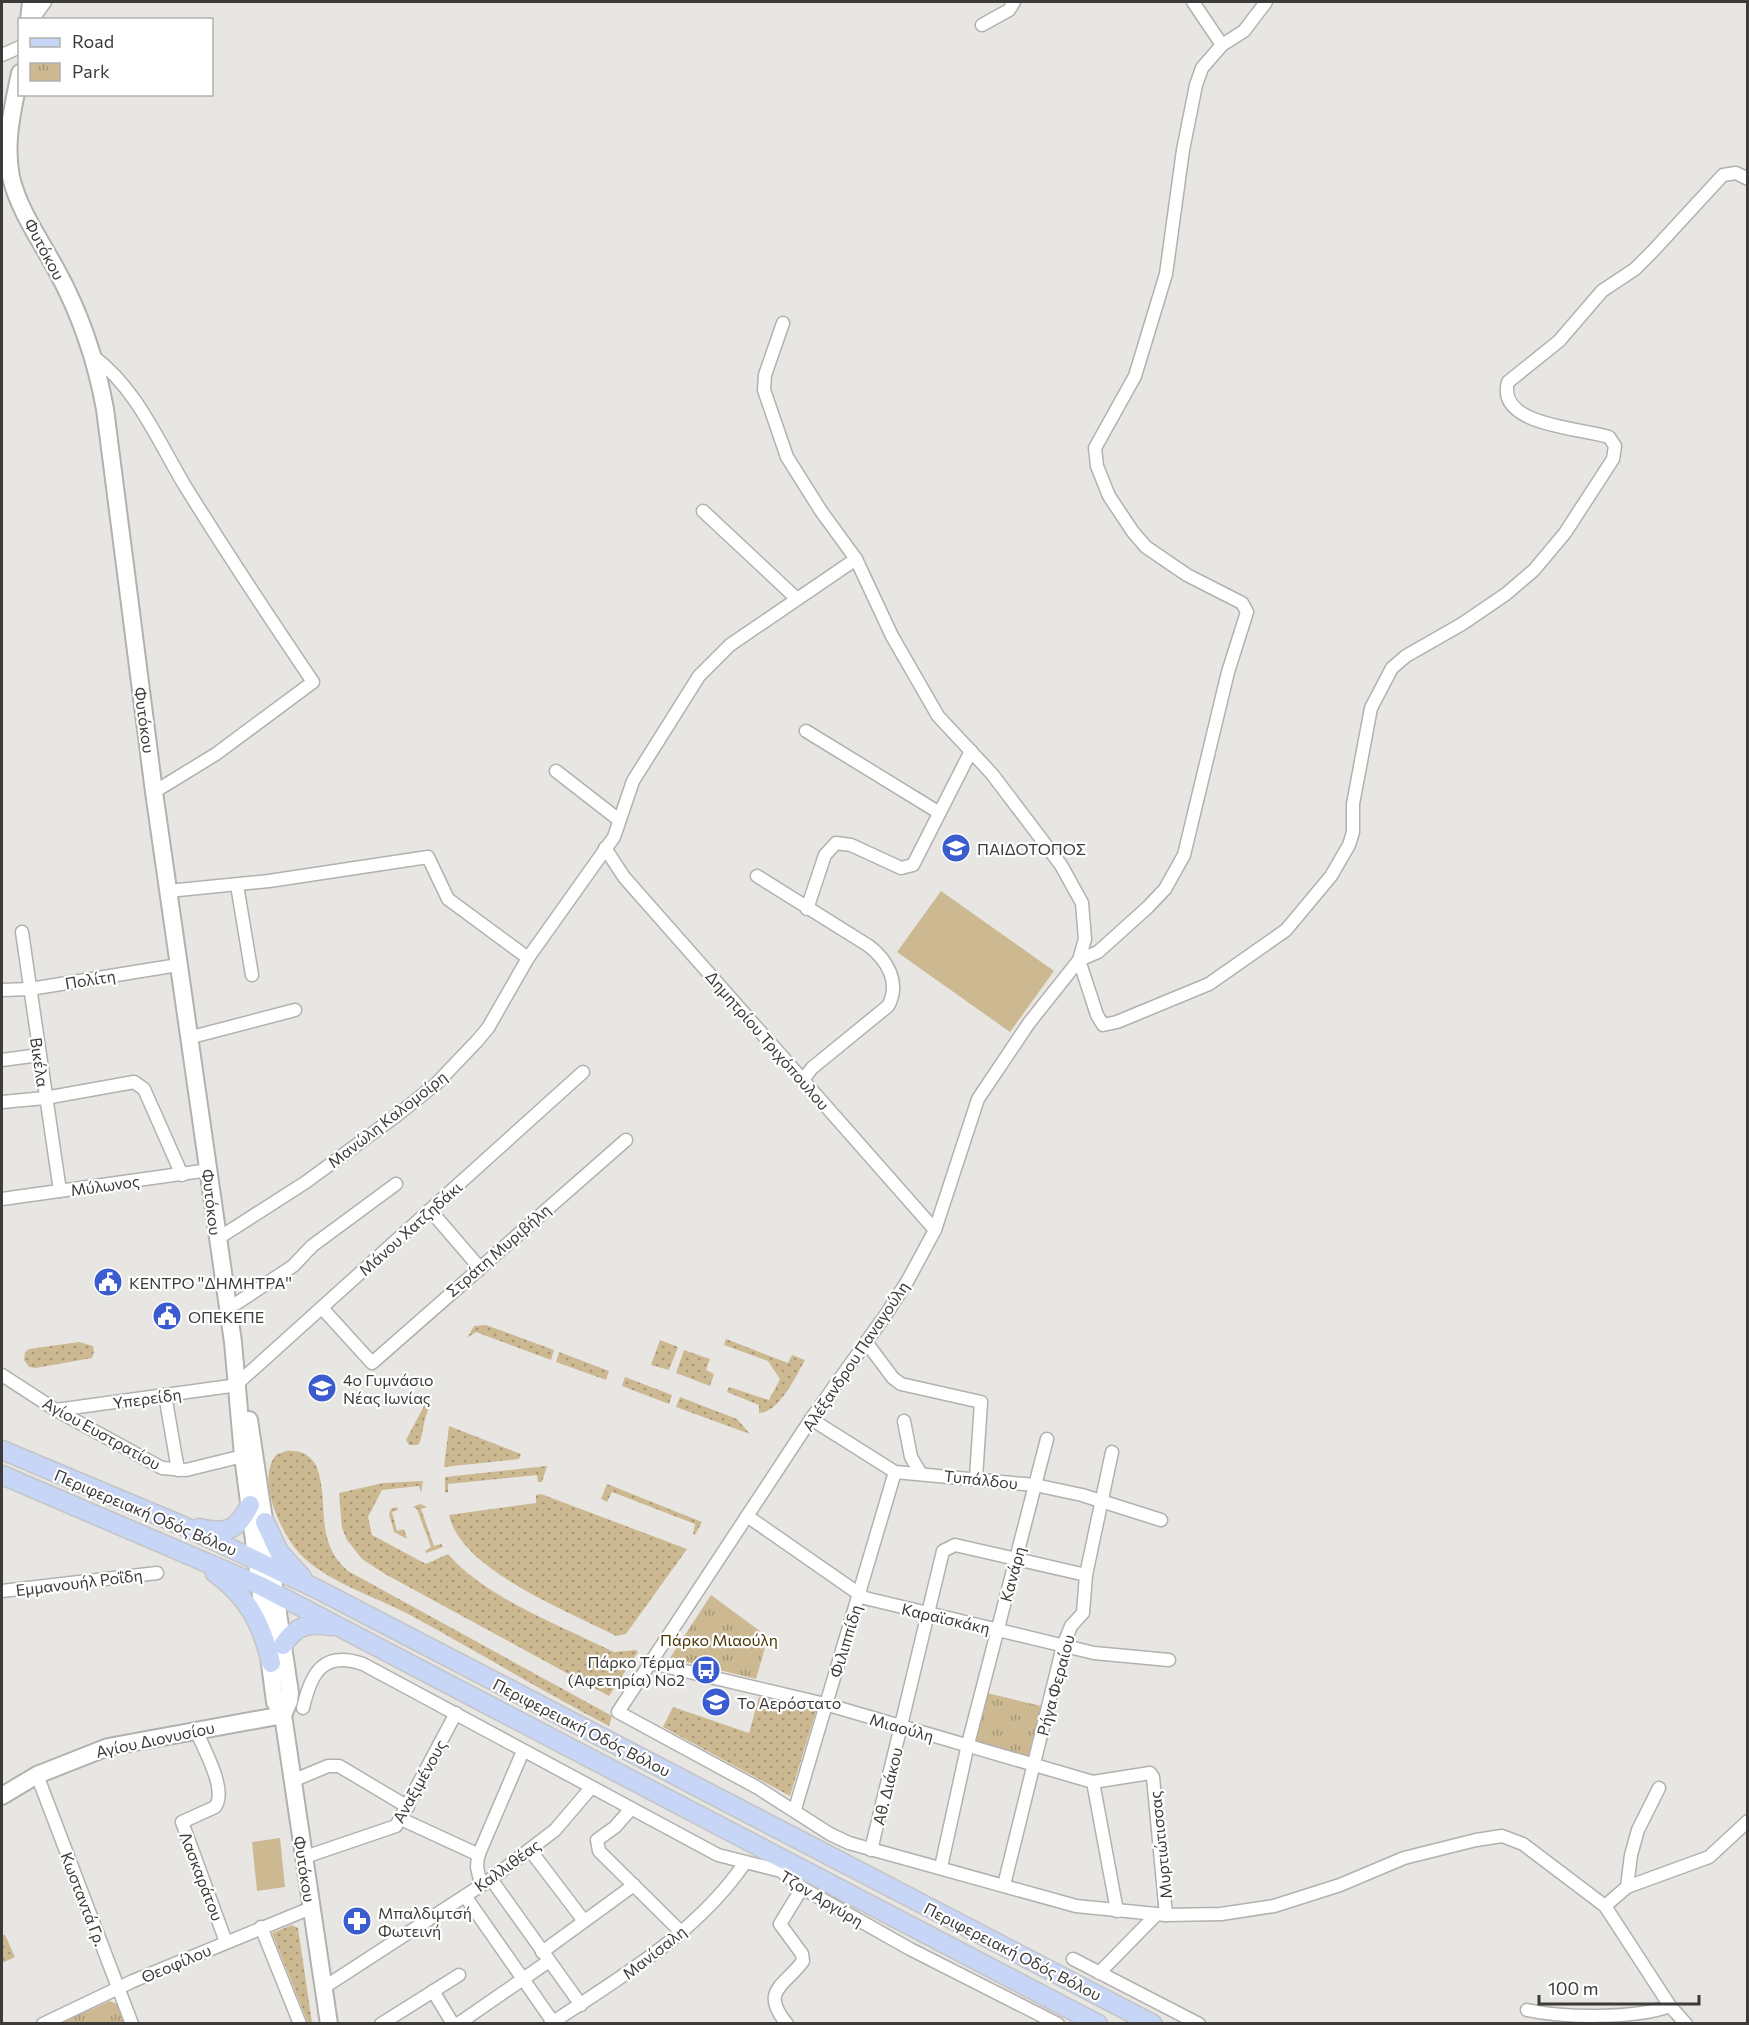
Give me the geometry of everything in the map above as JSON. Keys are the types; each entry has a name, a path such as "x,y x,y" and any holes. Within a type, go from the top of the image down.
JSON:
{"main road":[{"name":"Περιφερειακή Οδός Βόλου","path":"2,1450 181,1525 315,1588 1153,2024"},
{"name":"Περιφερειακή Οδός Βόλου","path":"2,1475 269,1589 1098,2024"},
{"path":"181,1525 214,1531 229,1530 241,1521 250,1504"},
{"path":"265,1522 279,1552 315,1588"},
{"path":"184,1551 231,1584 246,1599 259,1621 271,1664"},
{"path":"283,1645 294,1630 304,1624 342,1627"}],"street":[{"path":"31,18 32,2"},
{"path":"33,18 45,2"},
{"path":"982,25 1009,10 1014,2"},
{"path":"1193,2 1222,45"},
{"path":"1266,2 1244,31 1211,54 1196,85 1183,150 1169,259 1135,376 1095,448 1097,466 1109,496 1146,547 1187,575 1247,607 1246,619 1228,672 1184,855 1165,889 1148,907 1098,952 1079,960 1097,1015 1103,1024 1117,1022 1209,984 1286,930 1331,876 1349,845 1353,832 1353,804 1369,716 1376,696 1392,668 1406,656 1462,624 1517,585 1550,553 1613,459 1615,446 1609,437 1538,421 1512,407 1506,395 1508,382 1559,341 1602,291 1635,269 1723,175 1736,173 1748,179"},
{"path":"2,55 18,48"},
{"name":"Φυτόκου","path":"18,81 5,132 15,190 74,304 93,357 105,409 154,792 238,1384 237,1397 250,1504 283,1645 290,1701 283,1715"},
{"name":"Αλέξανδρου Παναγούλη","path":"783,323 765,375 766,402 787,457 821,511 856,559 892,636 938,716 971,751 1061,865 1082,903 1085,927 1084,945 1079,960 1029,1023 978,1099 935,1230 898,1296 812,1419 618,1712 795,1809"},
{"path":"93,357 119,377 185,486 313,682 208,760 154,792"},
{"path":"703,511 796,598"},
{"name":"Μανώλη Καλομοίρη","path":"217,1239 306,1182 430,1089 488,1028 528,958 616,833 633,781 699,676 730,645 856,559"},
{"path":"806,730 938,812"},
{"path":"807,909 824,857 833,844 848,843 901,868 910,868 916,861 938,812 971,751"},
{"path":"556,771 619,820"},
{"name":"Δημητρίου Τριχόπουλου","path":"605,848 624,877 935,1230"},
{"path":"168,891 237,885 428,857 448,899 528,958"},
{"path":"757,876 869,946 886,960 892,994 888,1006 812,1068 803,1080"},
{"path":"237,885 252,975"},
{"name":"Βικέλα","path":"22,932 60,1191"},
{"name":"Πολίτη","path":"2,990 30,989 178,965"},
{"path":"188,1038 295,1010"},
{"path":"2,1060 39,1055"},
{"name":"Μάνου Χατζηδάκι","path":"238,1384 582,1072"},
{"path":"2,1102 45,1098 128,1082 140,1085 182,1175"},
{"name":"Στράτη Μυριβήλη","path":"322,1308 372,1363 626,1140"},
{"name":"Μύλωνος","path":"2,1199 209,1170"},
{"path":"227,1306 237,1303 293,1266 312,1246 396,1184"},
{"path":"430,1210 479,1267"},
{"path":"866,1342 893,1378 901,1384 981,1402 975,1478"},
{"name":"Αγίου Ευστρατίου","path":"2,1375 56,1410 146,1462 162,1468 178,1470 243,1455"},
{"name":"Φυτόκου","path":"238,1384 244,1396 255,1447 265,1522 265,1564"},
{"name":"Υπερείδη","path":"56,1410 238,1384"},
{"path":"165,1395 178,1470"},
{"name":"Τυπάλδου","path":"812,1419 895,1472 1035,1485 1102,1501 1161,1520"},
{"path":"904,1421 911,1457 921,1474"},
{"name":"Κανάρη","path":"941,1867 968,1744 1047,1439"},
{"name":"Ρήγα Φεραίου","path":"1004,1885 1063,1646 1071,1626 1082,1615 1086,1575 1112,1452"},
{"name":"Φιλιππίδη","path":"795,1809 895,1472"},
{"name":"Καραϊσκάκη","path":"747,1516 859,1595 928,1615 1063,1646 1107,1655 1169,1660"},
{"name":"Αθ. Διάκου","path":"871,1850 946,1548 955,1545 1017,1558"},
{"path":"1017,1558 1086,1575"},
{"name":"Εμμανουήλ Ροΐδη","path":"2,1591 157,1573"},
{"name":"Φυτόκου","path":"269,1589 271,1664 276,1702 283,1715 302,1858 329,2024"},
{"name":"Τζον Αργύρη","path":"303,1708 315,1674 327,1663 342,1659 363,1664 456,1713 590,1789 718,1855 781,1871 802,1888 910,1949 1041,2018 1058,2024"},
{"name":"Μιαούλη","path":"651,1663 825,1704 1093,1782 1147,1772 1152,1774"},
{"name":"Αναξιμένους","path":"302,1858 393,1828 408,1807 456,1713"},
{"name":"Αγίου Διονυσίου","path":"2,1796 37,1775 108,1747 283,1715"},
{"name":"Λασκαράτου","path":"196,1730 218,1784 219,1801 215,1807 182,1822 226,1942"},
{"path":"523,1751 479,1855 477,1868 581,2005"},
{"path":"292,1781 322,1768 339,1766 408,1807"},
{"name":"Μυρτιώτισσας","path":"1152,1774 1161,1915"},
{"name":"Κωσταντά Γρ.","path":"37,1775 132,2024"},
{"path":"1093,1782 1117,1911"},
{"path":"1627,1887 1631,1855 1638,1830 1659,1788"},
{"name":"Καλλιθέας","path":"323,1988 486,1882 530,1850 555,1830 590,1789"},
{"path":"795,1809 830,1834 871,1850 941,1867 1076,1906 1161,1915 1221,1914 1274,1906 1340,1885 1422,1852 1502,1836 1515,1839 1605,1906 1671,2006 1686,2024"},
{"path":"630,1810 615,1827 597,1840 599,1851 680,1931"},
{"path":"401,1819 479,1855"},
{"path":"1605,1906 1627,1887 1709,1857 1748,1821"},
{"path":"530,1850 584,1921"},
{"name":"Μανίσαλη","path":"551,2023 581,2005 701,1914 744,1863"},
{"path":"458,2024 522,1980 584,1921 634,1885"},
{"path":"787,2024 775,2005 774,1995 783,1981 803,1961 802,1954 780,1924 802,1888"},
{"path":"465,1896 551,2023"},
{"name":"Θεοφίλου","path":"43,2024 226,1942 311,1908"},
{"path":"1099,1973 1161,1915"},
{"path":"261,1927 300,2024"},
{"path":"1073,1959 1199,2024"},
{"path":"381,2024 459,1975"},
{"path":"433,1991 453,2024"},
{"path":"1527,2010 1545,2014 1605,2015 1671,2006"}],"green space":[{"path":"941,891 1054,971 1010,1032 897,952"},
{"path":"481,1271 484,1275 381,1365 378,1362"},
{"path":"486,1325 554,1350 551,1360 476,1332 467,1338 474,1326"},
{"path":"726,1339 788,1363 792,1355 805,1360 792,1384 773,1407 759,1413 759,1405 727,1392 729,1387 769,1400 780,1379 768,1361 724,1345"},
{"path":"660,1340 678,1347 669,1370 651,1365"},
{"path":"79,1342 93,1346 92,1358 36,1368 29,1367 24,1360 25,1352 29,1349"},
{"path":"684,1350 710,1359 706,1370 714,1374 710,1386 676,1373"},
{"path":"559,1352 609,1371 606,1380 556,1362"},
{"path":"625,1377 672,1395 669,1404 622,1386"},
{"path":"680,1397 737,1419 750,1434 676,1407"},
{"path":"425,1404 429,1408 420,1442 418,1445 409,1445 406,1440"},
{"path":"449,1426 521,1454 519,1459 444,1467"},
{"path":"286,1451 303,1454 316,1465 320,1479 326,1533 337,1559 348,1571 612,1716 609,1726 399,1609 329,1576 304,1558 280,1524 270,1494 270,1466 276,1455"},
{"path":"547,1466 542,1482 538,1482 537,1475 448,1484 448,1492 445,1493 445,1477"},
{"path":"423,1481 421,1493 419,1486 382,1490 368,1517 372,1535 426,1564 448,1554 483,1584 525,1610 614,1652 636,1650 638,1652 609,1696 385,1574 362,1559 347,1540 342,1528 339,1493 383,1483"},
{"path":"607,1484 702,1522 695,1535 693,1534 695,1524 612,1492 607,1502 601,1499"},
{"path":"541,1494 687,1549 626,1634 616,1636 545,1601 494,1571 473,1554 458,1535 449,1515 536,1503 536,1495"},
{"path":"420,1504 427,1507 421,1509 434,1546 441,1544 443,1547 426,1553 425,1551 431,1547 417,1509 413,1507"},
{"path":"397,1507 398,1510 392,1512 397,1531 404,1529 407,1539 394,1532 389,1514 391,1509"},
{"name":"Πάρκο Μιαούλη","path":"711,1595 768,1637 756,1679 670,1658"},
{"path":"987,1693 1045,1707 1033,1759 975,1745"},
{"path":"759,1697 816,1711 790,1796 663,1727 673,1707 749,1733"},
{"path":"280,1838 285,1887 257,1891 252,1842"},
{"path":"292,1925 298,1928 312,2023 308,2023 272,1933"},
{"path":"5,1935 15,1957 2,1963 2,1936"},
{"path":"110,2001 117,2004 125,2023 61,2023"}],"place":[{"name":"ΠΑΙΔΟΤΟΠΟΣ","path":"956,848"},
{"name":"ΚΕΝΤΡΟ ''ΔΗΜΗΤΡΑ''","path":"108,1282"},
{"name":"ΟΠΕΚΕΠΕ","path":"167,1316"},
{"name":"4ο Γυμνάσιο Νέας Ιωνίας","path":"322,1388"},
{"name":"Πάρκο Τέρμα (Αφετηρία) Νο2","path":"706,1670"},
{"name":"Το Αερόστατο","path":"716,1702"},
{"name":"Μπαλδιμτσή Φωτεινή","path":"357,1921"}]}
